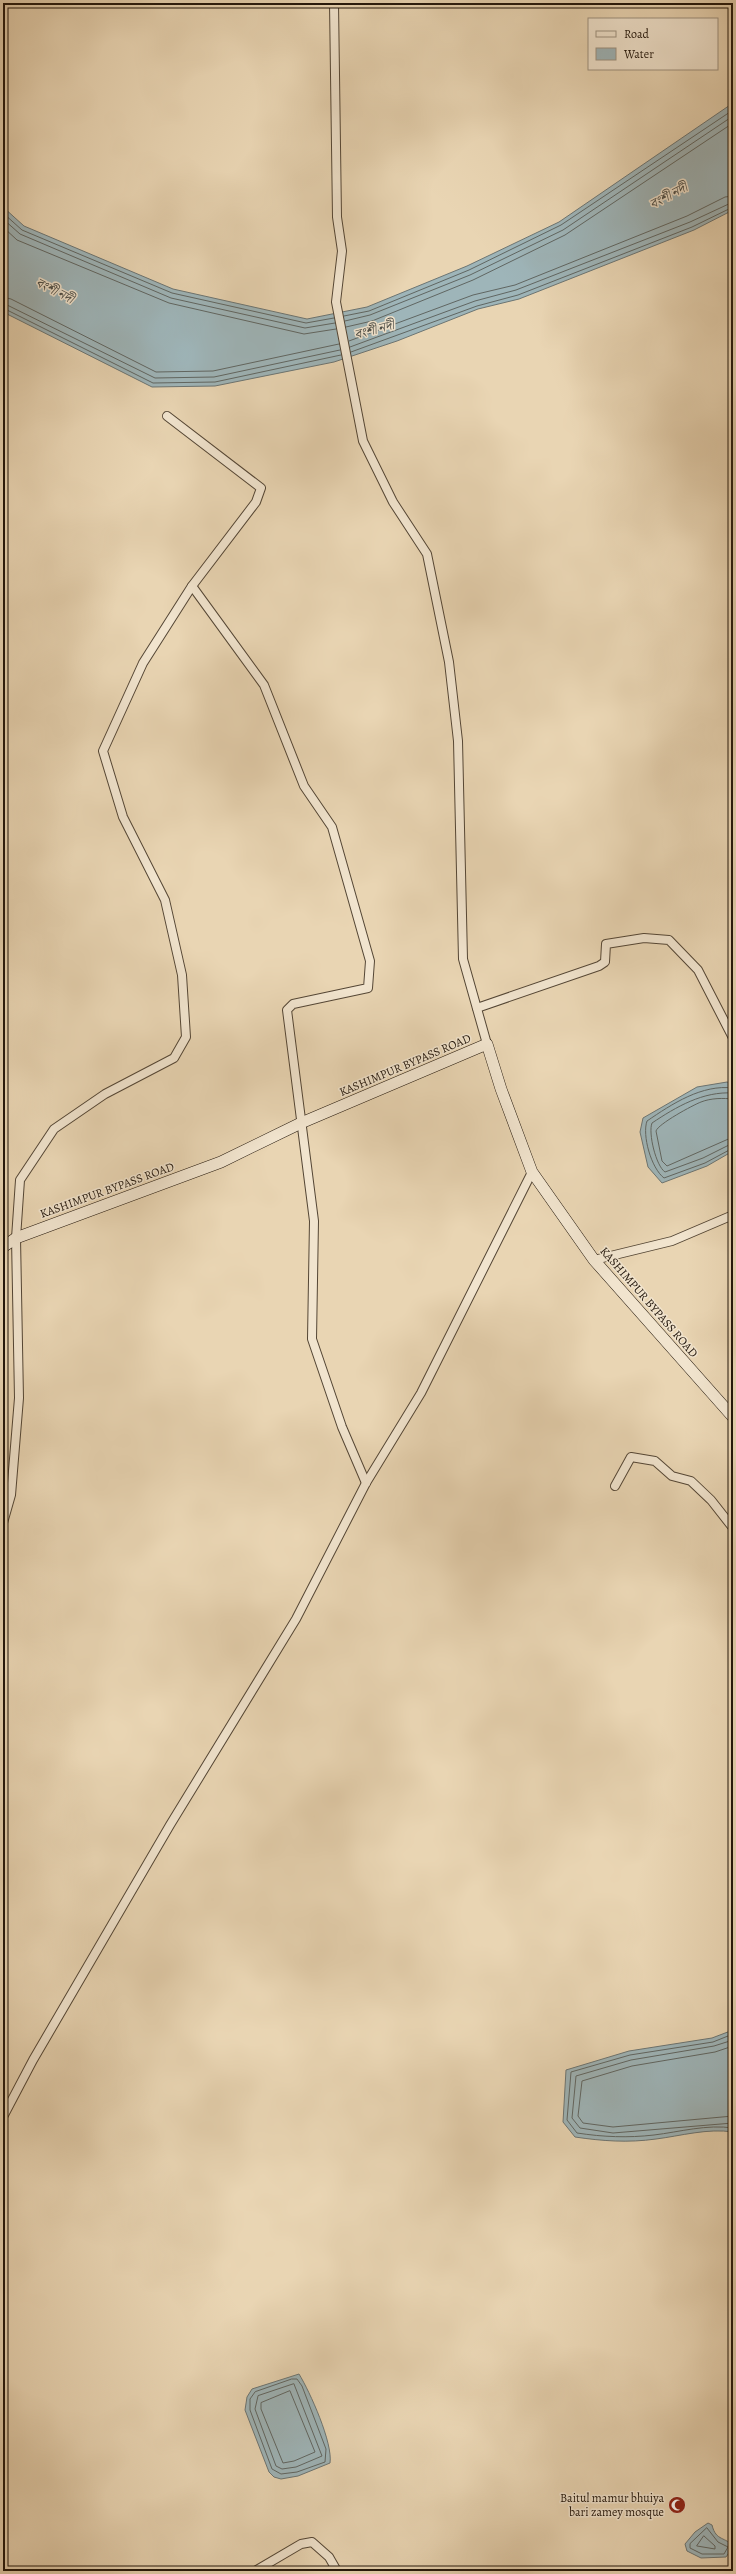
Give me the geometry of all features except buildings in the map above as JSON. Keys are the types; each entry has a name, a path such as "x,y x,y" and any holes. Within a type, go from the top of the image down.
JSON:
{"main road":[{"name":"KASHIMPUR BYPASS ROAD","path":"3,1247 16,1238 221,1162 301,1122 487,1044 501,1089 532,1172 594,1260 733,1417"}],"street":[{"path":"334,3 336,53 337,217 342,251 336,304 363,441 393,502 427,554 449,662 458,741 463,959 487,1044"},
{"path":"3,1523 11,1495 19,1398 16,1238 20,1180 54,1129 105,1094 174,1058 186,1037 182,975 165,900 123,817 104,751 143,664 192,586 256,502 261,488 167,416"},
{"path":"192,586 264,686 304,786 332,827 370,961 368,988 293,1004 287,1010 314,1221 312,1339 342,1427 366,1483"},
{"path":"477,1008 598,966 605,962 606,944 644,938 670,940 698,970 733,1038"},
{"path":"3,2117 33,2060 170,1825 296,1619 366,1483 421,1392 532,1172"},
{"path":"594,1260 672,1241 733,1215"},
{"path":"615,1486 631,1457 655,1461 672,1476 691,1480 711,1500 733,1528"},
{"path":"255,2571 301,2544 312,2542 318,2545 329,2557 337,2571"}],"water":[{"name":"বংশী নদী","path":"733,103 733,210 694,230 519,299 478,309 397,341 334,362 215,386 152,387 3,312 3,207 24,226 173,289 307,319 367,307 467,266 559,222"},
{"path":"727,1082 733,1084 733,1151 707,1166 662,1183 648,1167 640,1132 643,1118 697,1087"},
{"path":"733,2030 733,2132 714,2131 635,2141 605,2140 575,2137 563,2122 566,2070 629,2051 712,2038"},
{"path":"299,2374 320,2418 328,2443 330,2463 298,2476 281,2479 274,2477 269,2472 245,2410 247,2397 252,2389"},
{"path":"708,2523 712,2525 719,2537 727,2541 733,2547 726,2557 701,2558 687,2551 685,2544 695,2532"}],"place":[{"name":"Baitul mamur bhuiya bari zamey mosque","path":"677,2505"}]}
